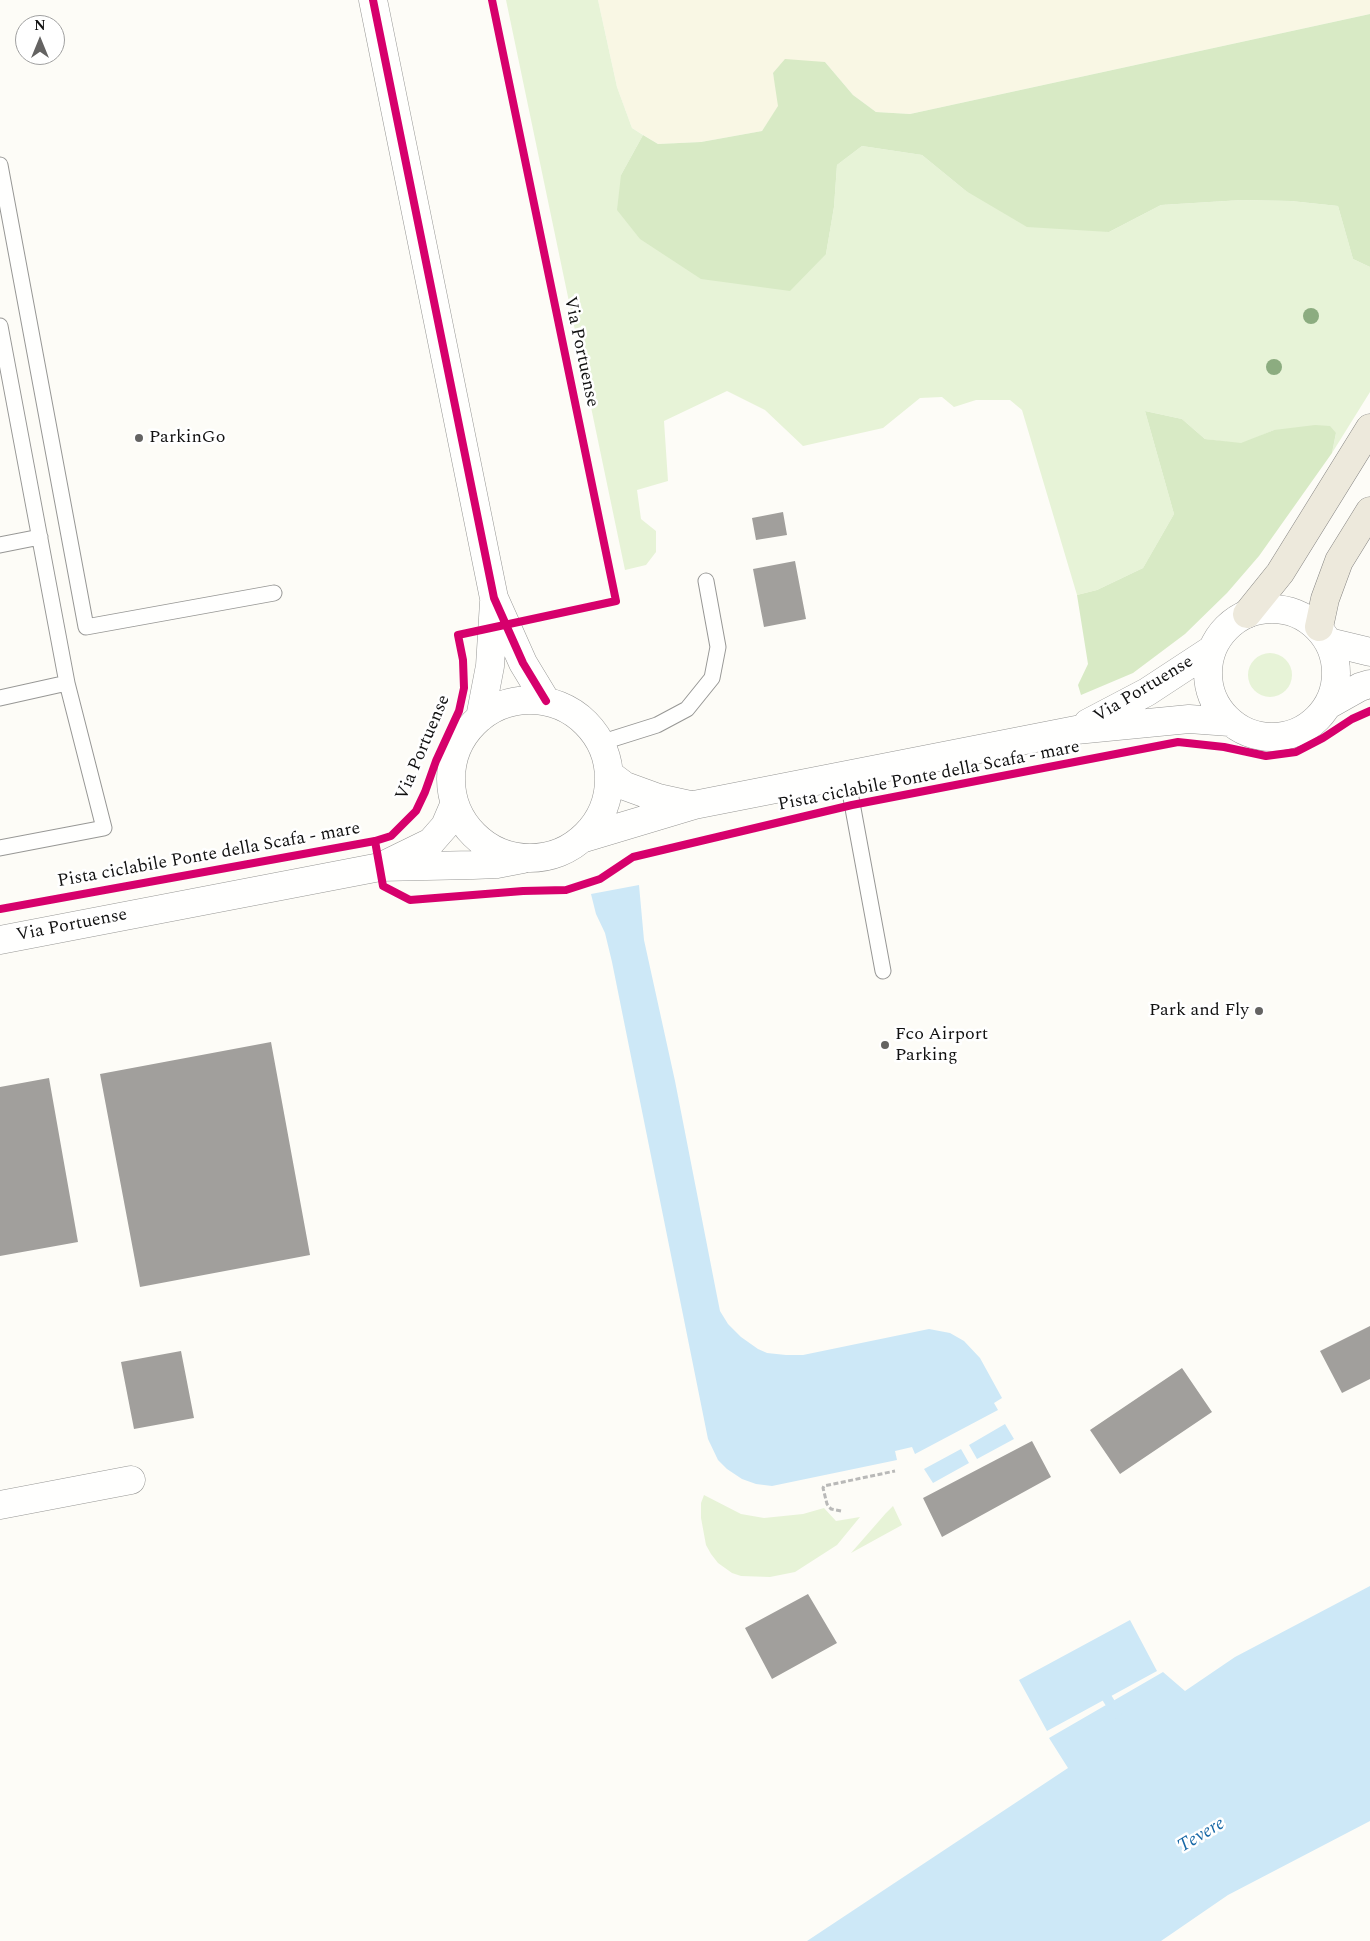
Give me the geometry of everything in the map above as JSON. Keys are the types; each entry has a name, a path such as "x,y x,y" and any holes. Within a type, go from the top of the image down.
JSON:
{"main road":[{"path":"1247,614 1280,573 1370,428"},
{"path":"1324,635 1325,599 1339,561 1370,511"}],"street":[{"path":"373,0 494,598 523,663 546,702"},
{"path":"480,718 490,666 494,598"},
{"path":"1265,609 1281,609 1294,612 1310,620 1324,635 1335,657 1337,674 1334,690 1328,705 1314,722 1294,734 1272,738 1250,734 1230,722 1215,704 1207,682 1207,665 1211,650 1218,636 1238,618 1265,609"},
{"path":"1324,635 1370,652"},
{"name":"Via Portuense","path":"1076,730 1147,692 1211,650"},
{"path":"1328,705 1360,687 1370,684"},
{"path":"525,700 546,702 565,708 582,720 603,742 609,774 607,797 599,819 584,838 556,854 540,858 523,859 501,853 481,842 465,826 454,805 450,782 453,758 463,735 480,718 501,705 525,700"},
{"name":"Via Portuense","path":"584,838 694,805 1076,730 1189,719 1230,722"},
{"name":"Via Portuense","path":"609,774 625,786 633,789 658,798 694,805"},
{"name":"Via Portuense","path":"380,867 431,842 445,826 454,805"},
{"name":"Via Portuense","path":"0,940 380,867 497,864 523,859"},
{"path":"0,1505 131,1480"}],"lane":[{"path":"0,165 86,627 274,593"},
{"path":"0,326 67,683 104,828 0,848"},
{"path":"0,545 40,537"},
{"path":"603,742 657,725 687,709 712,678 718,647 706,581"},
{"path":"0,698 67,683"},
{"path":"847,776 882,971"}],"path":[{"path":"841,1511 831,1509 827,1504 824,1486 895,1471"}],"shaded area":[{"path":"598,0 1370,0 1370,14 910,114 876,112 853,95 825,62 773,73 779,106 762,131 701,142 658,144 632,128 617,87"}],"green space":[{"path":"506,0 598,0 617,87 632,128 643,135 621,175 826,254 834,207 837,165 862,146 922,155 966,191 1109,232 1161,205 1242,200 1291,201 1338,206 1353,259 1370,267 1370,392 1332,453 1336,433 1274,430 1241,444 1205,439 1182,419 1145,411 1174,514 1143,568 1097,590 1077,595 1022,410 1010,400 976,400 954,407 942,397 920,398 883,428 803,446 765,410 727,391 664,421 668,481 637,490 641,519 656,531 656,552 646,565 625,570"},
{"path":"1370,14 1370,267 1353,259 1338,206 1291,201 1242,200 1161,205 1109,232 1027,227 966,191 922,155 862,146 837,165 834,207 826,254 790,291 701,279 640,239 617,210 621,175 643,135 658,144 701,142 762,131 778,106 773,73 785,59 825,62 853,95 876,112 910,114"},
{"path":"1145,411 1182,419 1205,439 1241,443 1274,430 1315,425 1330,426 1336,433 1332,453 1259,556 1227,593 1185,634 1133,673 1081,695 1078,685 1088,664 1077,595 1097,590 1143,568 1174,514"},
{"path":"1270,653 1282,657 1288,663 1292,675 1288,687 1282,693 1270,697 1258,693 1252,687 1248,675 1252,663 1258,657"},
{"path":"704,1495 741,1514 764,1518 803,1514 824,1508 836,1521 860,1517 837,1545 795,1572 770,1577 741,1576 732,1573 718,1563 706,1545 701,1518 701,1503"},
{"path":"893,1506 902,1525 851,1553 886,1513"}],"water":[{"path":"639,885 644,940 675,1081 720,1311 728,1324 741,1337 758,1349 767,1353 786,1355 803,1355 929,1329 950,1333 964,1341 980,1358 1002,1398 994,1403 998,1410 915,1454 912,1447 895,1451 897,1460 772,1486 756,1484 742,1479 718,1460 708,1439 612,962 605,933 596,914 591,894"},
{"path":"1005,1424 1014,1439 977,1459 969,1445"},
{"path":"961,1449 969,1463 933,1483 924,1469"},
{"name":"Tevere","path":"1370,1586 1370,1821 1228,1895 1161,1941 807,1941 1068,1768 1049,1738 1163,1672 1185,1691 1235,1657"},
{"path":"1130,1620 1157,1671 1047,1731 1019,1680"}],"building":[{"path":"783,512 787,535 756,540 752,518"},
{"path":"795,561 806,619 764,627 753,569"},
{"path":"271,1042 310,1255 140,1287 100,1074"},
{"path":"49,1078 78,1242 0,1256 0,1087"},
{"path":"1370,1326 1370,1379 1342,1393 1320,1351"},
{"path":"181,1351 194,1418 134,1429 121,1362"},
{"path":"1182,1368 1212,1412 1120,1474 1090,1430"},
{"path":"1032,1441 1051,1477 942,1537 923,1498"},
{"path":"808,1594 837,1643 772,1679 745,1628"}],"waterway":[{"path":"1107,1698 1117,1714"}],"cycle path":[{"path":"373,0 494,598 523,663 546,701"},
{"name":"Pista ciclabile Ponte della Scafa - mare","path":"0,909 375,841 391,836 416,811 459,711 464,688 463,660 458,635 616,601 492,0"},
{"name":"Pista ciclabile Ponte della Scafa - mare","path":"375,841 383,886 410,900 523,891 566,890 600,879 633,857 852,805 1178,742 1224,747 1266,756 1296,752 1323,738 1352,719 1370,711"}],"place":[{"name":"ParkinGo","path":"139,438"},
{"name":"Park and Fly","path":"1259,1011"},
{"name":"Fco Airport Parking","path":"885,1045"}]}
